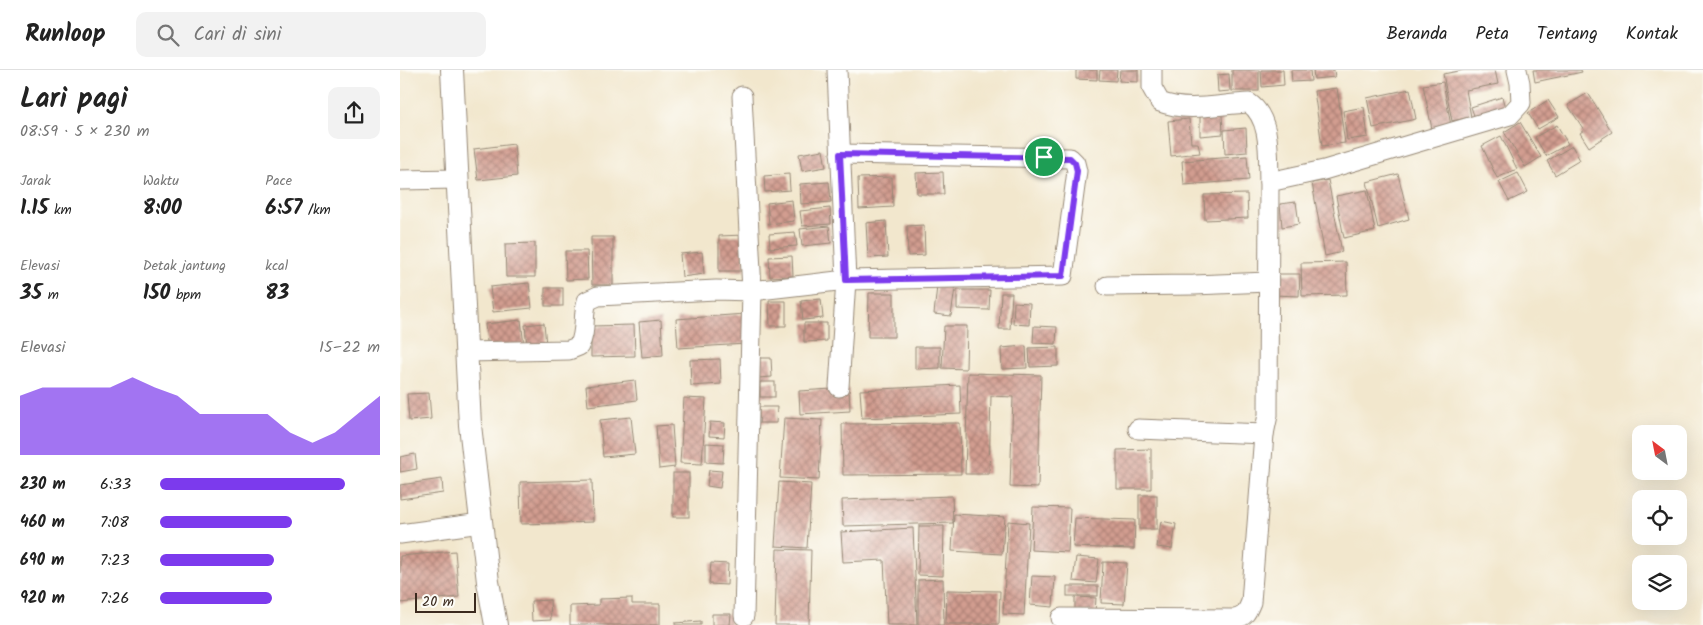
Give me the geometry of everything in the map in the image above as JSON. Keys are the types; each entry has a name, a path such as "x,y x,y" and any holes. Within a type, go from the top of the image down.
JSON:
{"street":[{"path":"452,70 470,426 488,582 496,625"},
{"path":"837,70 846,280 839,387"},
{"path":"1061,618 1246,619 1251,602 1264,434 1268,414 1269,182 1266,129 1257,109 1249,103 1172,107 1160,102 1152,88 1152,70"},
{"path":"1269,182 1324,170 1510,115 1521,103 1517,70"},
{"path":"742,96 752,290 744,616"},
{"path":"466,352 569,350 579,346 583,338 587,301 598,296 752,290 846,280 1063,276 1077,171 1075,163 1070,158 840,154"},
{"path":"400,180 458,179"},
{"path":"1107,286 1268,282"},
{"path":"1138,430 1264,434"},
{"path":"400,534 481,522"}],"building":[{"path":"1076,70 1097,70 1097,80 1076,79"},
{"path":"1100,70 1117,70 1116,81 1099,80"},
{"path":"1120,70 1138,70 1138,82 1119,81"},
{"path":"1232,70 1259,70 1259,91 1232,91"},
{"path":"1261,70 1283,70 1284,85 1262,87"},
{"path":"1291,70 1310,70 1311,81 1292,82"},
{"path":"1313,70 1334,70 1335,77 1314,79"},
{"path":"1464,70 1495,70 1498,84 1466,90 1471,117 1452,121 1443,74"},
{"path":"1533,70 1581,70 1582,72 1535,82"},
{"path":"1229,74 1230,91 1218,92 1217,75"},
{"path":"1443,82 1451,126 1432,129 1423,85"},
{"path":"1337,88 1345,143 1322,146 1314,91"},
{"path":"1410,89 1416,119 1373,128 1367,98"},
{"path":"1588,93 1612,132 1589,147 1580,133 1584,130 1568,105"},
{"path":"1502,97 1506,111 1476,121 1471,107"},
{"path":"1548,100 1559,117 1538,129 1528,113"},
{"path":"1364,107 1368,137 1347,140 1343,111"},
{"path":"1222,115 1223,134 1200,136 1200,116"},
{"path":"1189,119 1191,143 1198,143 1200,153 1171,156 1168,121"},
{"path":"1520,122 1541,157 1525,167 1504,132"},
{"path":"1557,125 1568,144 1546,156 1535,137"},
{"path":"1246,128 1247,152 1225,154 1224,130"},
{"path":"1501,136 1517,169 1497,178 1482,146"},
{"path":"514,144 517,176 478,180 474,149"},
{"path":"1572,146 1580,160 1555,175 1547,161"},
{"path":"823,150 826,167 802,171 799,154"},
{"path":"1247,156 1249,180 1184,185 1182,161"},
{"path":"943,172 944,194 917,194 916,173"},
{"path":"1518,173 1528,192 1509,201 1499,182"},
{"path":"789,174 790,190 765,192 764,176"},
{"path":"1398,174 1409,219 1378,228 1367,182"},
{"path":"892,177 893,207 859,209 858,178"},
{"path":"1328,180 1342,252 1325,256 1312,183"},
{"path":"829,182 831,202 801,204 800,184"},
{"path":"1367,190 1375,231 1344,238 1336,196"},
{"path":"1247,194 1248,218 1205,220 1204,195"},
{"path":"792,200 794,221 769,224 767,203"},
{"path":"1296,202 1299,224 1282,227 1280,204"},
{"path":"830,208 831,224 802,226 800,211"},
{"path":"886,221 888,257 868,258 866,223"},
{"path":"924,225 925,255 908,256 907,226"},
{"path":"829,226 831,243 802,246 800,229"},
{"path":"795,232 797,246 770,248 769,234"},
{"path":"744,235 745,271 719,271 719,236"},
{"path":"591,237 613,237 613,285 592,285"},
{"path":"535,243 535,277 506,277 505,244"},
{"path":"565,251 587,251 588,279 566,280"},
{"path":"702,252 704,274 682,277 680,254"},
{"path":"792,256 793,276 770,277 769,257"},
{"path":"1346,262 1347,295 1302,296 1301,263"},
{"path":"1274,274 1300,274 1299,296 1273,295"},
{"path":"529,283 532,308 493,312 490,287"},
{"path":"937,286 955,288 951,316 934,314"},
{"path":"545,288 563,288 563,306 545,306"},
{"path":"957,290 990,290 989,310 957,309"},
{"path":"869,293 894,293 894,337 868,337"},
{"path":"1001,293 1012,293 1010,329 999,329"},
{"path":"821,299 823,318 803,320 801,301"},
{"path":"769,301 786,301 786,326 770,326"},
{"path":"1014,302 1030,303 1029,325 1013,324"},
{"path":"745,314 746,344 678,348 676,319"},
{"path":"521,320 524,346 488,350 485,324"},
{"path":"661,320 663,355 642,357 639,322"},
{"path":"544,323 546,345 527,347 525,325"},
{"path":"804,323 827,323 827,341 804,342"},
{"path":"634,325 635,356 591,357 591,326"},
{"path":"944,326 967,326 966,369 942,368"},
{"path":"1034,326 1057,327 1056,344 1033,343"},
{"path":"1026,346 1027,368 1002,369 1001,348"},
{"path":"915,347 940,347 940,368 915,369"},
{"path":"1058,347 1058,366 1030,367 1029,348"},
{"path":"757,358 771,358 772,377 758,378"},
{"path":"720,359 721,384 691,386 690,360"},
{"path":"968,373 1041,375 1038,488 1010,487 1013,397 991,396 989,474 965,474"},
{"path":"635,380 637,400 588,406 586,386"},
{"path":"760,382 775,382 775,397 760,397"},
{"path":"960,385 961,414 862,418 860,390"},
{"path":"849,388 850,411 800,414 799,391"},
{"path":"429,393 431,419 409,421 407,394"},
{"path":"684,398 706,399 702,464 680,463"},
{"path":"759,407 777,407 776,423 759,423"},
{"path":"631,417 635,454 603,457 600,420"},
{"path":"784,418 822,420 819,480 780,478"},
{"path":"710,422 725,423 724,437 709,436"},
{"path":"960,423 961,474 843,475 842,424"},
{"path":"672,425 675,467 659,469 656,426"},
{"path":"706,443 724,444 723,463 706,462"},
{"path":"1151,449 1151,489 1117,489 1117,450"},
{"path":"415,454 417,469 400,472 400,457"},
{"path":"709,470 722,471 720,488 707,486"},
{"path":"673,473 689,473 689,517 673,517"},
{"path":"442,479 443,493 400,499 400,485"},
{"path":"592,480 593,522 521,524 520,482"},
{"path":"779,482 811,484 807,548 775,546"},
{"path":"1139,495 1157,495 1157,529 1139,529"},
{"path":"952,496 953,523 843,526 842,500"},
{"path":"1033,507 1070,508 1068,552 1031,550"},
{"path":"954,514 1005,517 1002,554 952,551"},
{"path":"1075,518 1135,520 1134,549 1073,547"},
{"path":"1008,521 1029,523 1024,615 1003,614"},
{"path":"1161,521 1176,524 1172,549 1157,547"},
{"path":"919,526 944,526 943,576 918,575"},
{"path":"913,528 917,625 887,625 884,560 843,562 841,532"},
{"path":"777,549 811,550 809,625 775,625"},
{"path":"455,551 459,597 400,603 400,556"},
{"path":"1076,557 1099,559 1096,583 1073,581"},
{"path":"1103,562 1127,563 1124,604 1101,603"},
{"path":"711,563 728,564 727,585 709,584"},
{"path":"1032,576 1055,577 1053,607 1030,605"},
{"path":"943,579 944,625 918,625 918,580"},
{"path":"1067,586 1098,586 1098,596 1067,596"},
{"path":"947,590 1000,591 999,624 946,624"},
{"path":"1075,597 1096,598 1095,613 1075,612"},
{"path":"632,598 632,604 660,604 660,625 570,625 570,606 599,605 599,599"},
{"path":"550,600 551,620 532,621 531,601"},
{"path":"712,614 731,614 730,625 712,625"},
{"path":"701,621 701,625 675,625 675,623"}],"route":[{"path":"840,154 1044,157 1070,158 1075,163 1077,171 1063,276 846,280 840,154"}]}
